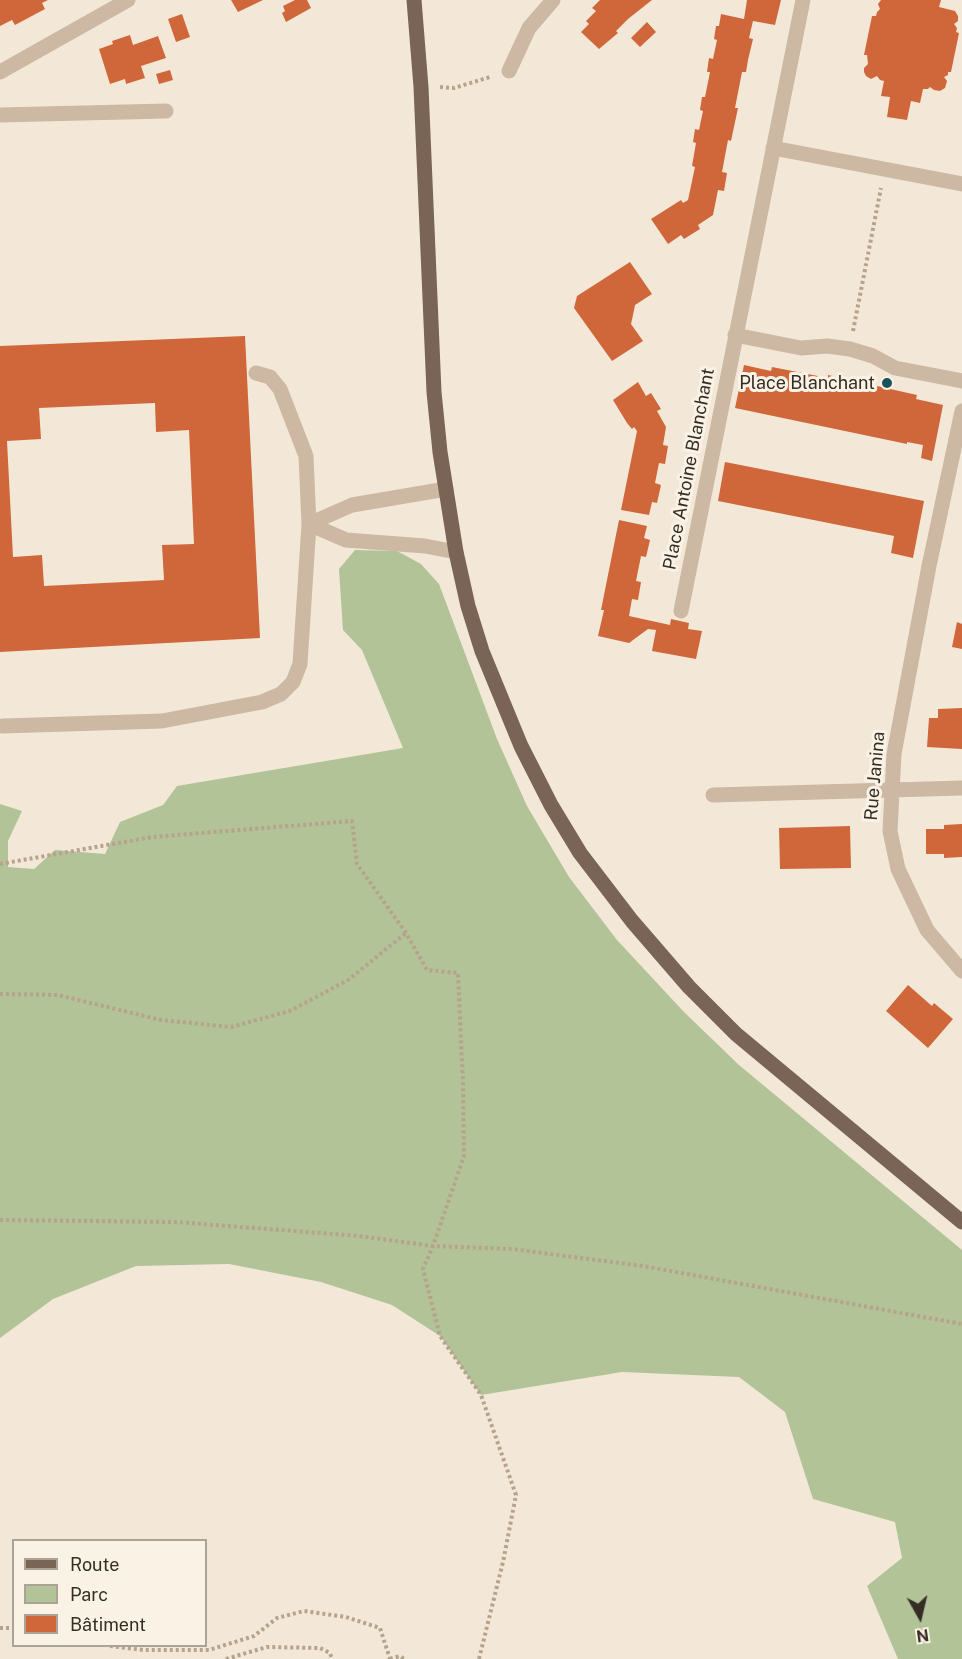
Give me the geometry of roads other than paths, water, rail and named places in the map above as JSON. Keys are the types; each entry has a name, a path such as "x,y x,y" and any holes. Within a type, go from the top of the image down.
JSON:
{"main road":[{"path":"414,0 421,87 434,392 440,453 456,552 468,606 482,651 521,746 551,805 580,853 632,921 689,987 736,1034 962,1222"}],"street":[{"path":"0,72 128,0"},
{"path":"509,71 529,28 554,0"},
{"name":"Place Antoine Blanchant","path":"681,611 803,0"},
{"path":"0,115 166,111"},
{"path":"773,147 962,184"},
{"path":"735,335 801,348 828,346 850,349 873,356 895,368 962,381"},
{"path":"3,726 162,721 262,702 281,694 293,682 300,664 309,524 306,456 280,389 270,377 256,373"},
{"name":"Rue Janina","path":"962,411 929,566 894,754 890,831 898,869 927,930 962,971"},
{"path":"309,524 352,505 446,489"},
{"path":"309,524 346,540 425,546 456,552"},
{"path":"713,795 962,788"}],"place":[{"name":"Place Blanchant","path":"887,383"}]}
